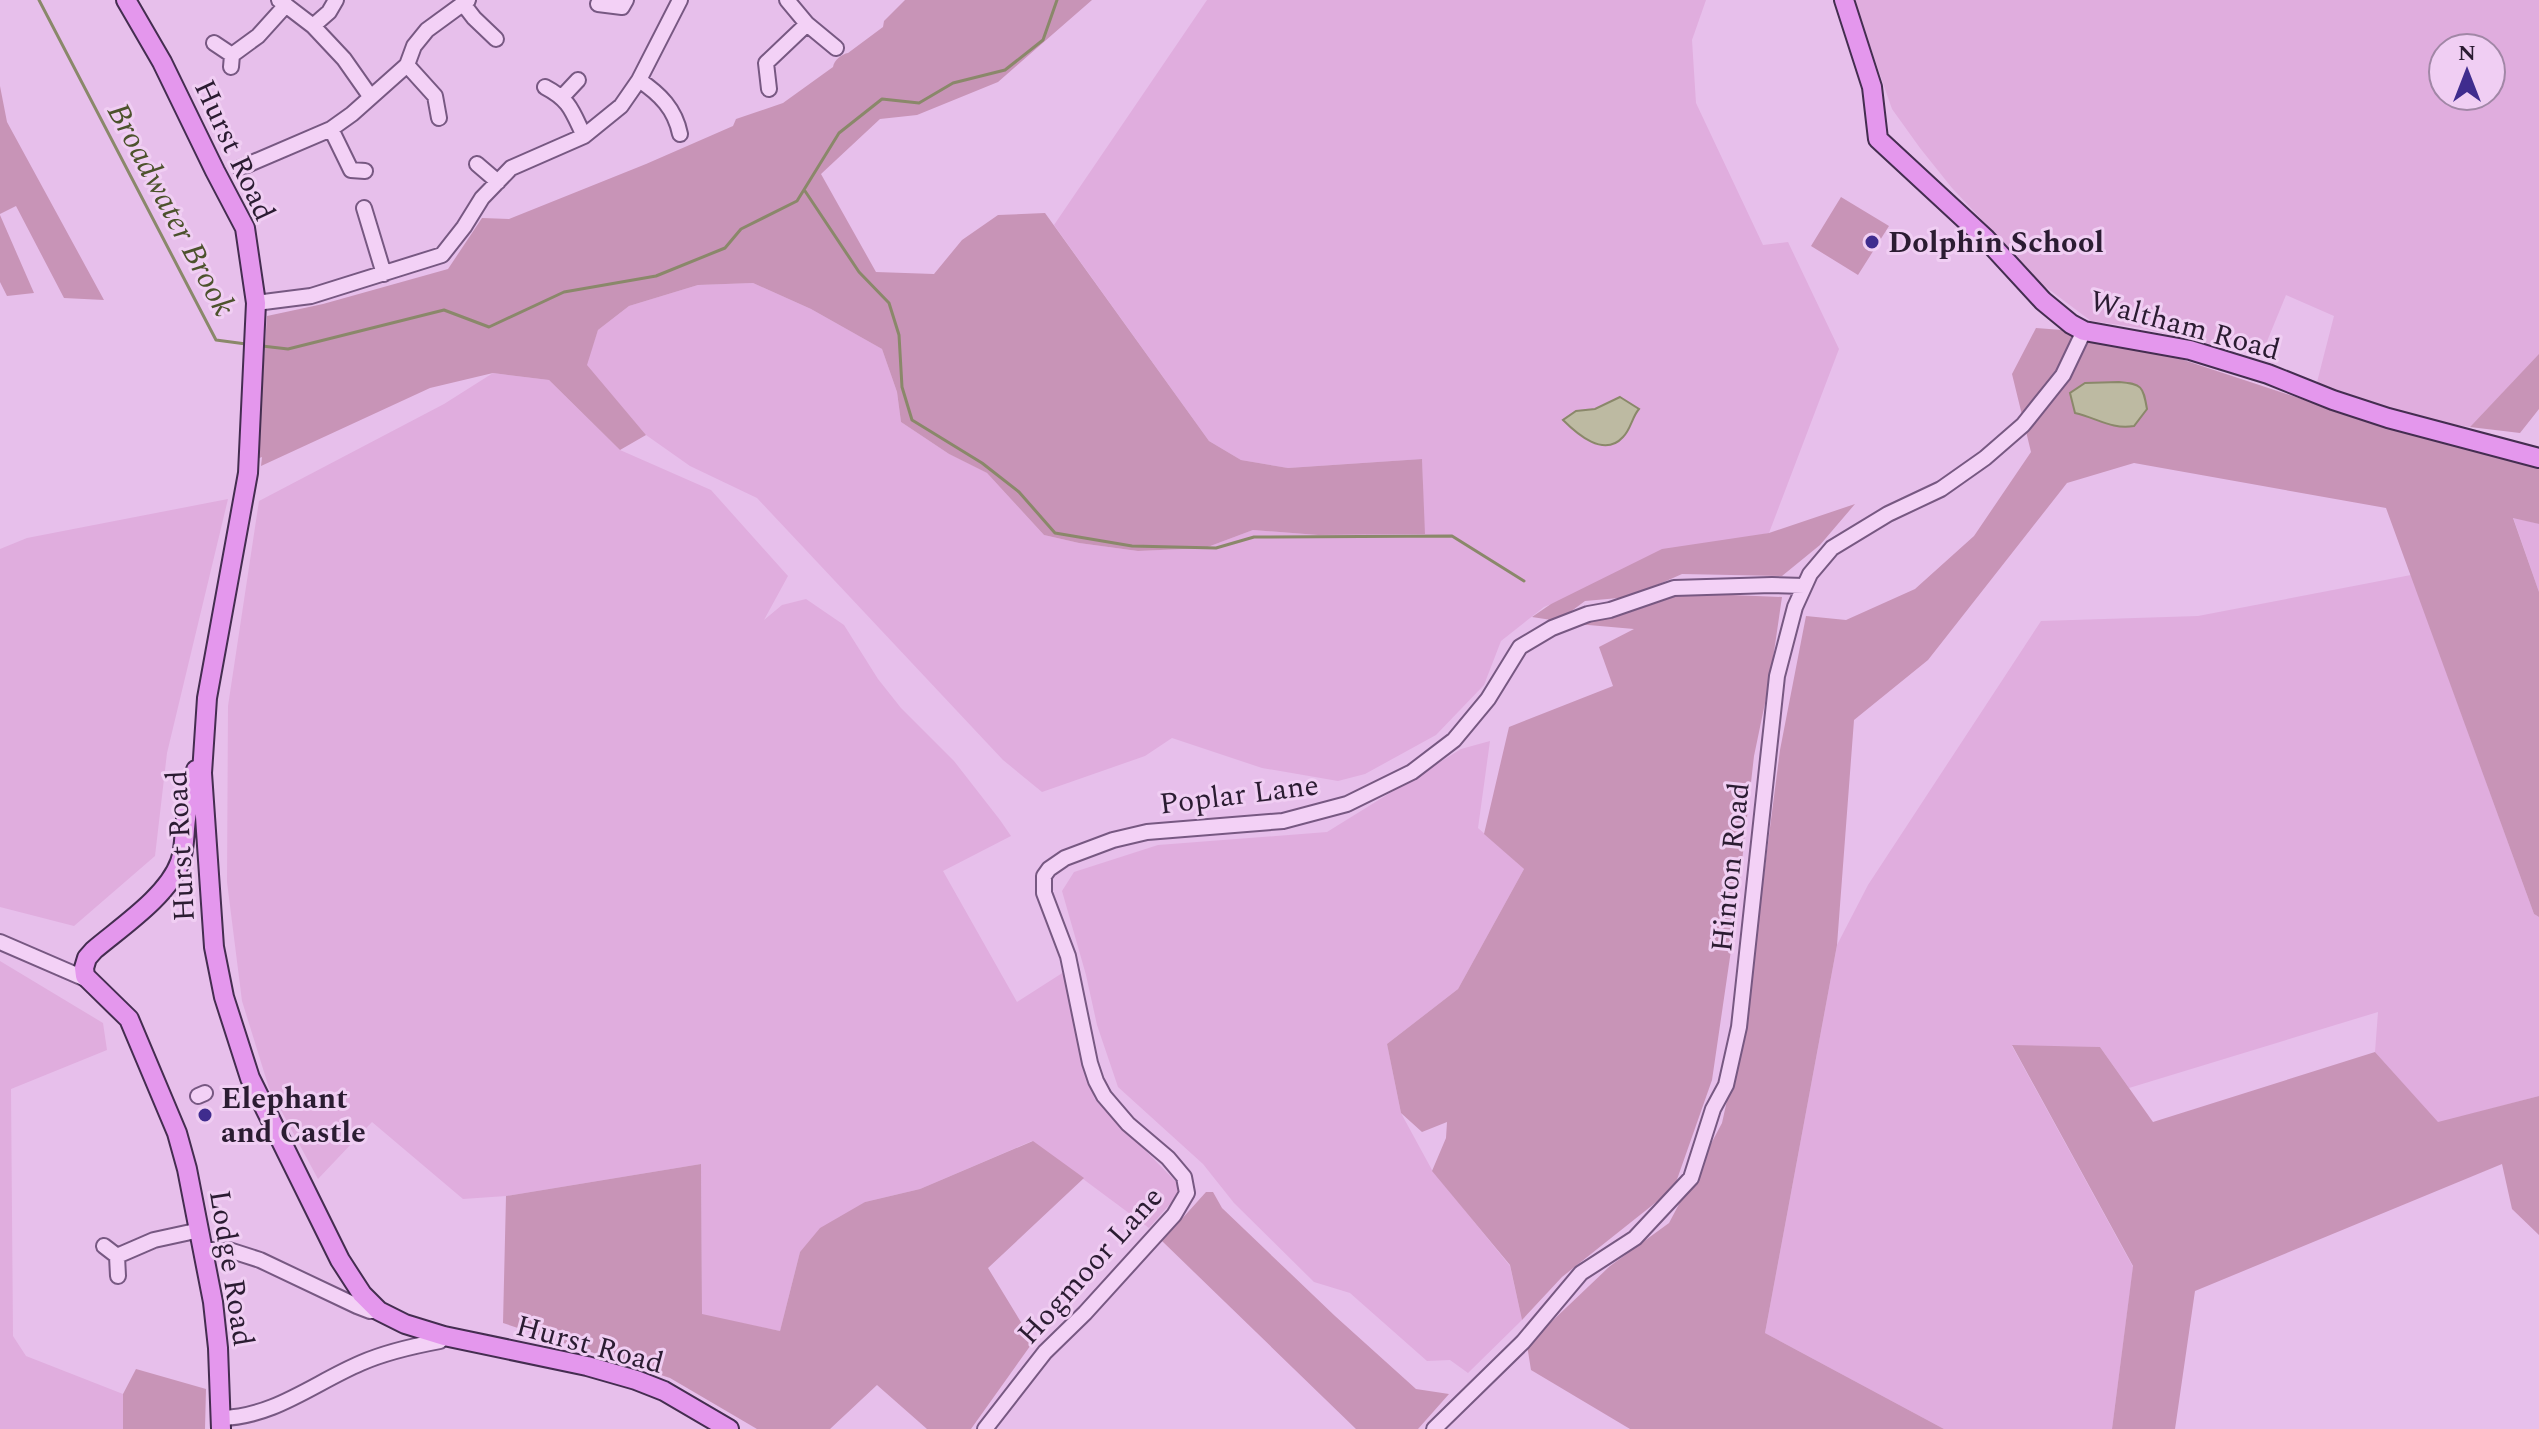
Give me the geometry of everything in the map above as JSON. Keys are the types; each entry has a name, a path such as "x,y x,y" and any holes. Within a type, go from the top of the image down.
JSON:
{"main road":[{"name":"Hurst Road","path":"126,0 162,62 245,228 256,303 248,473 207,698 203,755 214,947 224,997 250,1078 319,1222 353,1281 379,1311 413,1337 444,1336 587,1366 636,1380 678,1399 729,1429"},
{"name":"Waltham Road","path":"1844,0 1872,87 1878,139 1985,238 2043,301 2071,324 2084,331 2190,350 2268,374 2388,418 2539,458"},
{"path":"88,980 84,968 87,958 167,885 181,861 192,786 203,755"},
{"path":"182,851 208,853"},
{"name":"Lodge Road","path":"88,980 123,1011 140,1042 177,1133 210,1282 218,1348 221,1424"}],"street":[{"path":"313,26 329,12 336,0"},
{"path":"598,4 622,7 626,0"},
{"path":"256,303 311,296 442,255 482,198 511,168 584,136 621,106 639,80 680,0"},
{"path":"787,0 807,24 836,48"},
{"path":"214,43 231,61 258,36 282,2 313,26 344,59 370,96"},
{"path":"240,168 283,154 331,129 407,65 414,46 427,30 466,2 492,29"},
{"path":"769,89 760,60 807,24"},
{"path":"407,65 435,96 439,118"},
{"path":"563,96 578,80"},
{"path":"639,80 659,92 677,118 680,134"},
{"path":"545,87 563,96 584,136"},
{"path":"331,129 351,170 365,171"},
{"path":"477,164 498,182"},
{"path":"364,208 384,274"},
{"name":"Hinton Road","path":"1434,1429 1523,1342 1581,1273 1635,1238 1691,1178 1713,1109 1726,1085 1739,1027 1777,676 1786,636 1804,586 1832,548 1888,514 1941,489 1985,458 2023,425 2063,375 2084,331"},
{"name":"Poplar Lane","path":"1044,876 1065,858 1113,840 1147,832 1283,821 1347,804 1412,772 1454,740 1488,699 1520,647 1552,628 1588,614 1610,610 1674,588 1804,586"},
{"name":"Hogmoor Lane","path":"985,1429 1045,1352 1154,1237 1181,1205 1187,1193 1184,1177 1168,1158 1128,1124 1104,1096 1096,1081 1068,956 1044,893 1044,876"},
{"path":"0,942 88,980"},
{"path":"55,965 87,958"},
{"path":"117,1256 154,1240 200,1230"},
{"path":"104,1246 117,1256 118,1276"},
{"path":"203,1250 229,1250 260,1260 357,1306 379,1311"},
{"path":"336,1294 353,1281"},
{"path":"221,1424 290,1401 413,1337"}],"shaded area":[{"path":"905,0 1092,0 998,82 917,115 880,119 821,174 876,272 934,274 962,240 998,215 1045,213 1209,441 1241,460 1288,468 1422,459 1425,534 1318,535 1253,530 1205,548 1138,551 1044,535 987,473 949,454 901,422 897,392 882,349 811,309 753,283 698,285 629,306 598,330 587,365 646,435 620,450 549,380 493,373 430,388 261,466 262,457 257,459 267,316 323,304 448,269 482,218 509,219 733,126 736,119 783,103 883,27 884,21"},
{"path":"1207,0 1706,0 1692,40 1696,103 1763,245 1788,242 1839,349 1769,533 1664,557 1544,607 1501,641 1484,685 1436,735 1365,774 1338,781 1262,768 1172,738 1145,756 1042,792 1003,760 757,498 690,466 646,435 586,365 598,330 629,306 698,285 753,283 811,309 882,349 897,392 901,422 949,454 987,473 1044,535 1138,551 1205,548 1253,530 1318,535 1424,534 1422,459 1288,468 1241,460 1209,441 1054,225"},
{"path":"1854,0 2539,0 2539,355 2470,427 2437,422 2316,386 2334,316 2286,295 2261,356 2142,328 2091,321 2043,285 1952,188 1892,109"},
{"path":"0,86 7,122 104,300 64,298 16,206 0,214"},
{"path":"1841,197 1889,226 1858,275 1811,246"},
{"path":"0,215 34,293 7,296 0,282"},
{"path":"2036,328 2102,333 2359,418 2539,468 2539,524 2513,518 2539,592 2539,917 2534,914 2386,508 2134,463 2067,483 1928,660 1854,720 1837,945 1765,1333 1944,1429 1630,1429 1531,1370 1527,1345 1610,1266 1669,1223 1722,1123 1746,1014 1780,750 1806,616 1846,620 1915,589 1974,536 2031,452 2012,374"},
{"path":"2539,354 2539,409 2520,433 2470,427"},
{"path":"493,373 549,380 620,450 711,490 788,576 764,620 782,605 806,599 844,625 878,679 901,708 954,761 1000,820 1011,836 943,871 1017,1002 1067,970 1094,1098 1183,1189 1149,1228 1032,1141 920,1189 865,1202 800,1252 780,1331 702,1315 701,1164 506,1196 463,1199 372,1122 318,1179 269,1088 242,1001 227,882 228,706 259,501 444,404"},
{"path":"2085,383 2137,385 2144,395 2147,409 2134,426 2111,425 2075,413 2070,393"},
{"path":"1620,397 1639,409 1626,434 1616,443 1599,445 1591,442 1563,420 1576,411 1595,409"},
{"path":"228,499 167,753 155,856 74,926 0,907 0,549 27,538"},
{"path":"1855,504 1820,545 1782,576 1682,574 1630,597 1585,601 1558,621 1532,617 1551,604 1662,549 1769,533"},
{"path":"2513,517 2539,524 2539,592"},
{"path":"2411,575 2534,914 2539,917 2539,1096 2438,1123 2375,1052 2378,1012 2129,1088 2100,1047 2012,1046 2133,1267 2112,1429 1944,1429 1765,1333 1837,945 1868,885 2041,621 2198,616"},
{"path":"1684,593 1782,597 1770,679 1754,756 1735,923 1712,1080 1674,1188 1562,1277 1522,1320 1510,1265 1432,1171 1446,1138 1447,1122 1422,1132 1401,1113 1387,1044 1458,989 1524,869 1484,834 1509,727 1613,686 1599,647 1634,629 1577,624"},
{"path":"1490,741 1478,828 1524,869 1458,989 1387,1044 1401,1113 1432,1170 1510,1266 1522,1320 1468,1373 1450,1360 1427,1361 1350,1293 1314,1282 1234,1203 1203,1164 1118,1087 1097,1025 1062,891 1074,872 1158,845 1327,832 1461,749"},
{"path":"0,961 103,1023 107,1050 11,1089 13,1336 26,1356 123,1394 123,1429 0,1429"},
{"path":"2012,1045 2100,1047 2153,1122 2375,1052 2438,1122 2539,1096 2539,1235 2512,1209 2502,1164 2195,1291 2175,1429 2112,1429 2133,1266"},
{"path":"1033,1141 1084,1178 988,1268 1033,1342 971,1429 927,1429 877,1385 830,1429 757,1429 670,1378 503,1323 506,1196 701,1164 702,1314 780,1331 800,1252 820,1228 865,1202 920,1189"},
{"path":"1206,1192 1213,1192 1222,1208 1416,1389 1449,1394 1418,1429 1356,1429 1162,1241"},
{"path":"136,1369 206,1389 205,1429 123,1429 123,1394"}],"waterway":[{"name":"Broadwater Brook","path":"39,0 216,340 246,344"},
{"name":"Broadwater Brook","path":"262,346 288,349 444,310 489,327 564,292 656,276 725,248 741,229 797,201 839,133 882,99 919,103 953,83 1005,70 1043,40 1057,0"},
{"path":"805,191 859,272 889,303 899,335 902,387 912,420 982,463 1019,492 1055,533 1132,546 1216,548 1254,537 1452,536 1524,581"}],"place":[{"name":"Dolphin School","path":"1872,242"},
{"name":"Elephant and Castle","path":"205,1115"}]}
